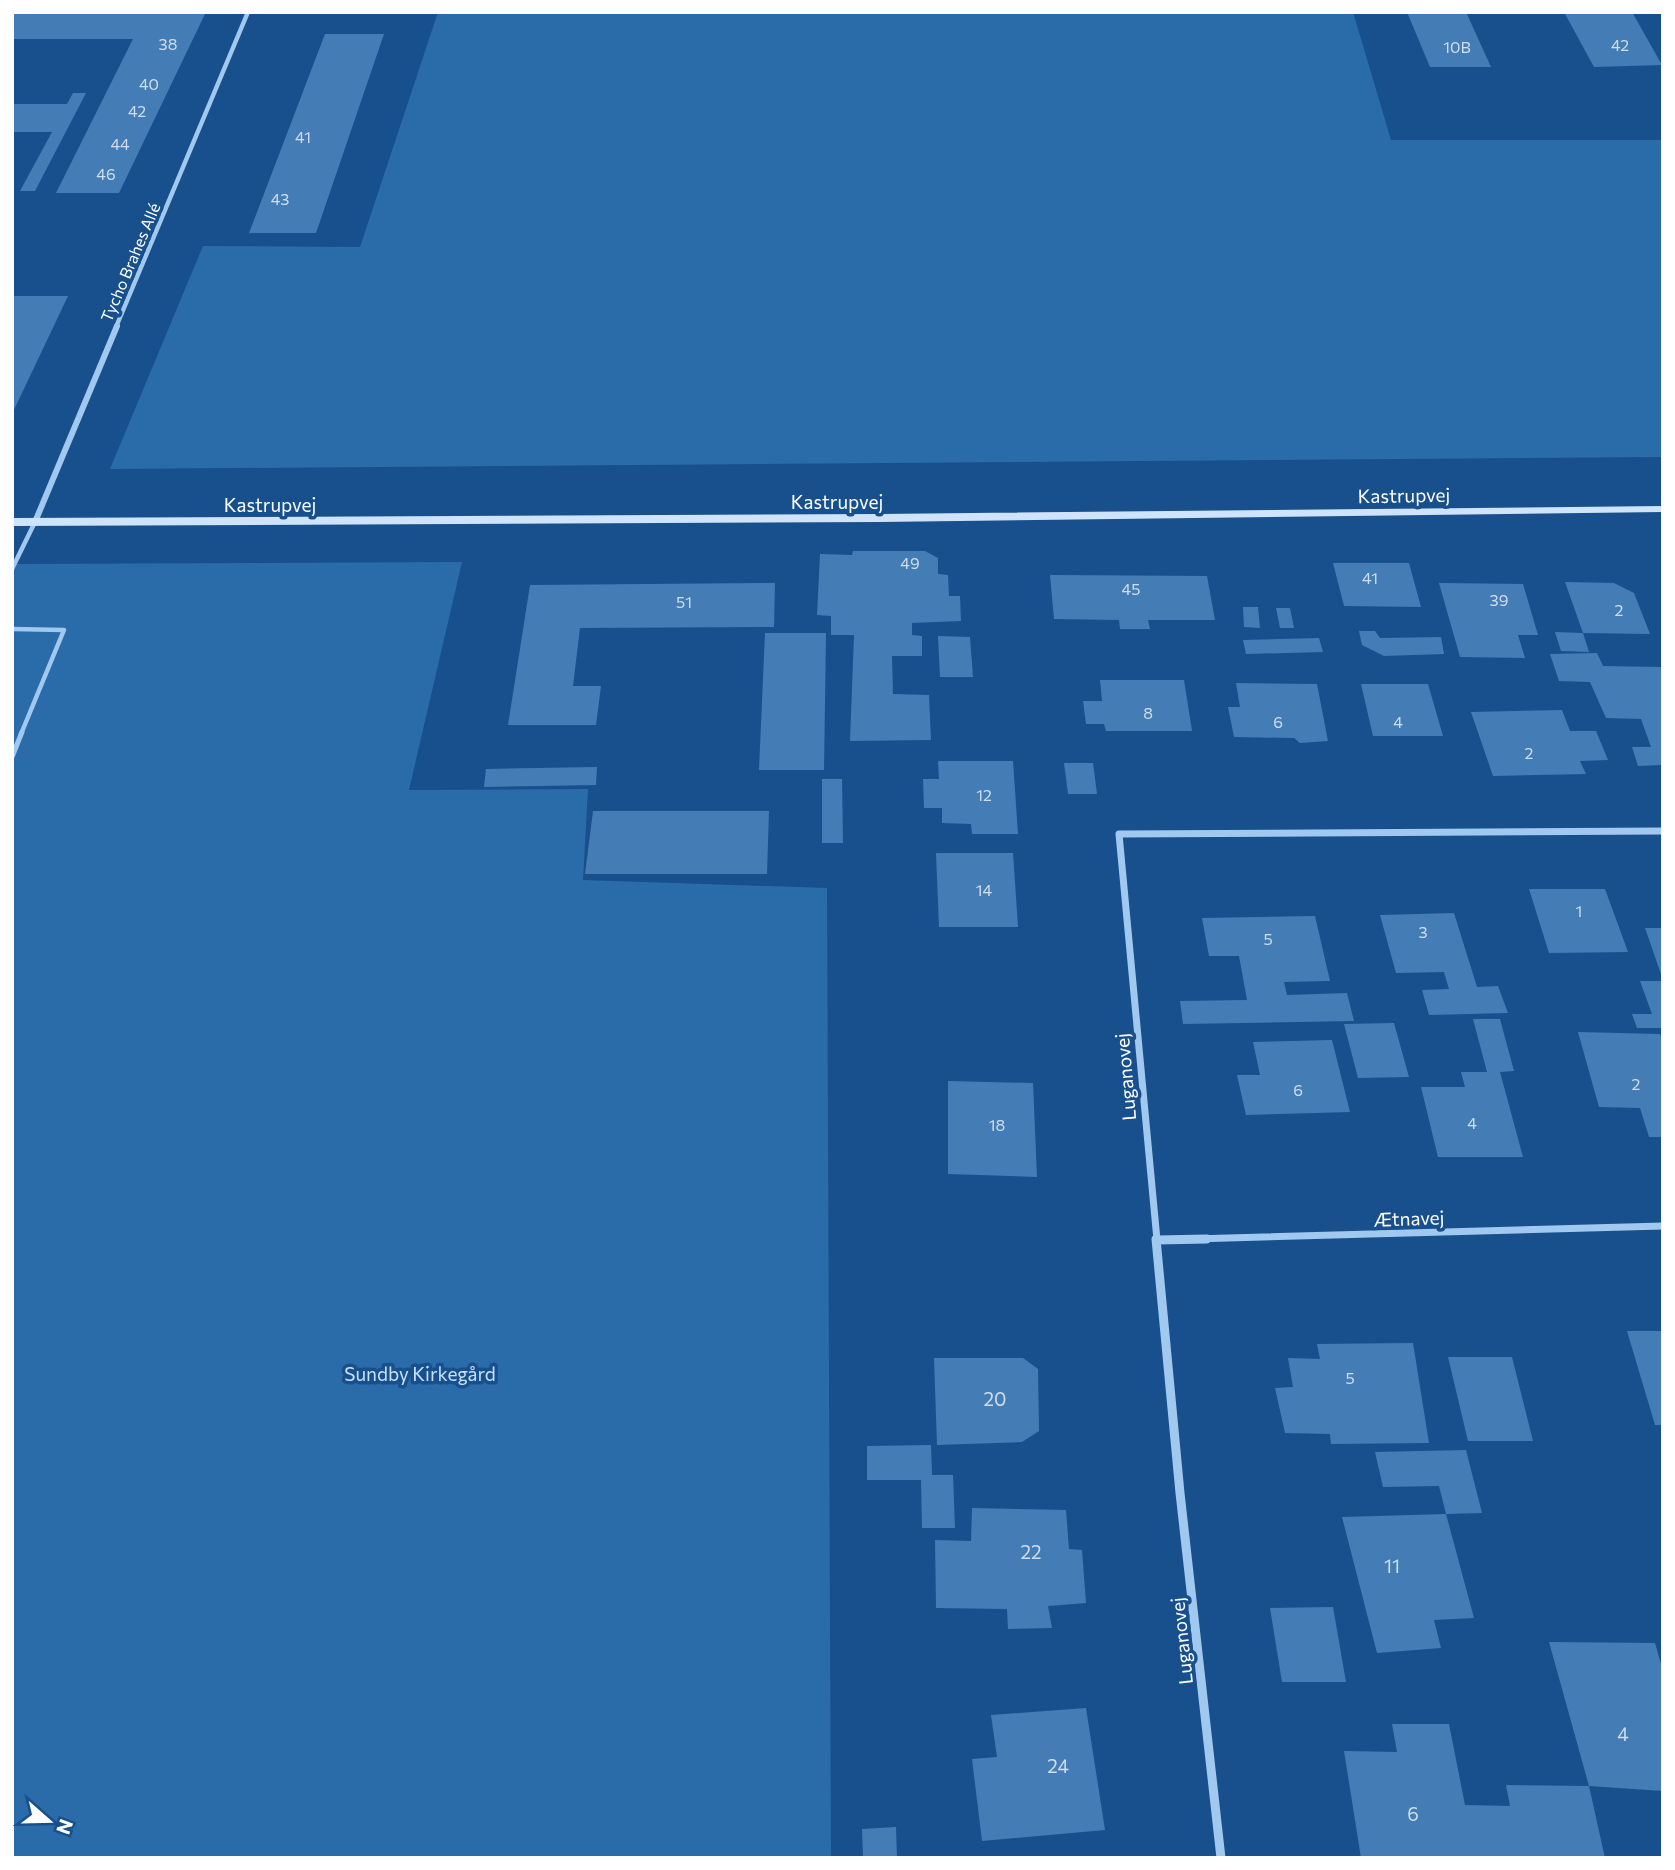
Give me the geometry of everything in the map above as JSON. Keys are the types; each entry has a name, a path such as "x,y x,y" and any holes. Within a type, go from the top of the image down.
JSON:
{"street":[{"name":"Tycho Brahes Allé","path":"35,522 248,12"},
{"name":"Kastrupvej","path":"12,522 880,518 1663,509"},
{"name":"Luganovej","path":"1221,1858 1180,1493 1119,834 1663,831"},
{"name":"Ætnavej","path":"1157,1240 1663,1226"}],"lane":[{"path":"12,569 35,522"},
{"path":"12,629 64,630 12,757"}],"green space":[{"path":"438,12 1353,12 1391,140 1663,140 1663,457 110,469 203,246 360,247"},
{"name":"Sundby Kirkegård","path":"462,562 409,790 588,789 583,880 827,888 831,1858 12,1858 12,564"}],"building":[{"path":"1407,12 1466,12 1491,67 1430,67"},
{"path":"1564,12 1632,12 1662,65 1594,67"},
{"path":"12,14 205,14 119,193 56,193 133,39 12,39"},
{"path":"325,34 384,34 316,233 249,233"},
{"path":"73,93 86,93 35,191 20,191 52,132 12,132 12,107 14,104 67,104"},
{"path":"12,296 68,296 12,414"},
{"path":"853,551 925,551 938,558 938,574 948,575 949,596 960,596 961,621 912,623 912,635 922,636 922,656 892,656 893,694 929,695 931,740 850,741 854,635 831,635 831,616 817,615 820,554 852,555"},
{"path":"1333,563 1409,563 1421,607 1344,606"},
{"path":"1050,575 1207,576 1215,620 1148,620 1150,629 1120,629 1119,620 1054,619"},
{"path":"1565,582 1614,583 1634,593 1650,634 1583,633"},
{"path":"775,583 774,627 580,628 573,686 601,686 596,725 508,725 530,585"},
{"path":"1439,583 1523,584 1538,635 1518,635 1525,658 1460,657"},
{"path":"1243,607 1258,607 1260,628 1244,627"},
{"path":"1276,608 1290,608 1294,628 1280,628"},
{"path":"1359,631 1375,631 1380,638 1441,637 1444,654 1384,656 1362,645"},
{"path":"1555,632 1583,633 1589,652 1561,651"},
{"path":"765,633 826,633 824,770 759,770"},
{"path":"938,636 970,637 973,677 940,677"},
{"path":"1319,638 1323,652 1246,654 1243,640"},
{"path":"1597,653 1603,666 1663,667 1663,765 1638,766 1632,747 1651,747 1641,719 1606,718 1590,682 1559,681 1550,654"},
{"path":"1100,680 1184,680 1192,731 1106,731 1104,724 1086,724 1083,701 1102,701"},
{"path":"1236,683 1317,684 1328,741 1300,743 1294,738 1234,737 1228,707 1240,707"},
{"path":"1361,684 1428,684 1443,736 1373,736"},
{"path":"1562,710 1570,731 1596,731 1608,760 1580,761 1586,774 1493,776 1471,712"},
{"path":"938,761 1013,761 1018,834 972,834 971,824 942,823 942,808 924,808 923,779 939,779"},
{"path":"1064,763 1093,763 1097,794 1068,794"},
{"path":"597,767 596,785 484,787 486,769"},
{"path":"822,779 842,779 843,843 822,843"},
{"path":"593,811 769,811 767,874 585,874"},
{"path":"936,853 1013,853 1018,927 939,927"},
{"path":"1529,889 1605,889 1628,952 1549,953"},
{"path":"1454,913 1477,987 1498,986 1508,1013 1429,1015 1422,990 1449,989 1444,972 1396,973 1380,915"},
{"path":"1315,916 1330,981 1284,982 1287,995 1347,993 1354,1021 1183,1024 1180,1001 1247,1000 1239,956 1209,956 1202,918"},
{"path":"1645,928 1663,928 1662,977"},
{"path":"1640,981 1663,981 1663,1028 1637,1028 1632,1014 1652,1014"},
{"path":"1473,1019 1500,1019 1514,1071 1500,1072 1523,1157 1438,1157 1421,1087 1465,1087 1461,1072 1487,1072"},
{"path":"1394,1023 1409,1077 1358,1078 1344,1024"},
{"path":"1578,1032 1660,1034 1663,1042 1663,1137 1649,1137 1640,1108 1599,1107"},
{"path":"1332,1040 1350,1112 1246,1115 1237,1075 1260,1075 1253,1042"},
{"path":"948,1081 1033,1083 1037,1177 948,1174"},
{"path":"1627,1331 1663,1331 1663,1425 1655,1425"},
{"path":"1413,1343 1429,1443 1331,1444 1330,1434 1285,1433 1275,1388 1293,1387 1288,1358 1320,1359 1317,1344"},
{"path":"1448,1357 1512,1357 1533,1441 1468,1441"},
{"path":"934,1358 1023,1358 1038,1369 1039,1431 1022,1442 937,1445"},
{"path":"931,1445 932,1475 953,1475 955,1528 922,1528 921,1480 867,1480 867,1446"},
{"path":"1466,1450 1482,1513 1446,1514 1439,1486 1383,1487 1375,1452"},
{"path":"972,1508 1066,1510 1069,1549 1082,1550 1086,1603 1048,1606 1052,1628 1008,1629 1007,1609 936,1608 935,1540 971,1541"},
{"path":"1446,1514 1474,1618 1434,1620 1441,1648 1377,1653 1342,1517"},
{"path":"1333,1607 1346,1682 1282,1682 1270,1608"},
{"path":"1549,1642 1655,1643 1663,1671 1663,1791 1589,1786"},
{"path":"1086,1708 1105,1830 982,1841 972,1759 997,1757 991,1715"},
{"path":"1392,1724 1449,1724 1465,1805 1510,1806 1506,1785 1589,1786 1605,1858 1361,1858 1344,1751 1397,1752"},
{"path":"896,1827 897,1858 863,1858 862,1829"}]}
